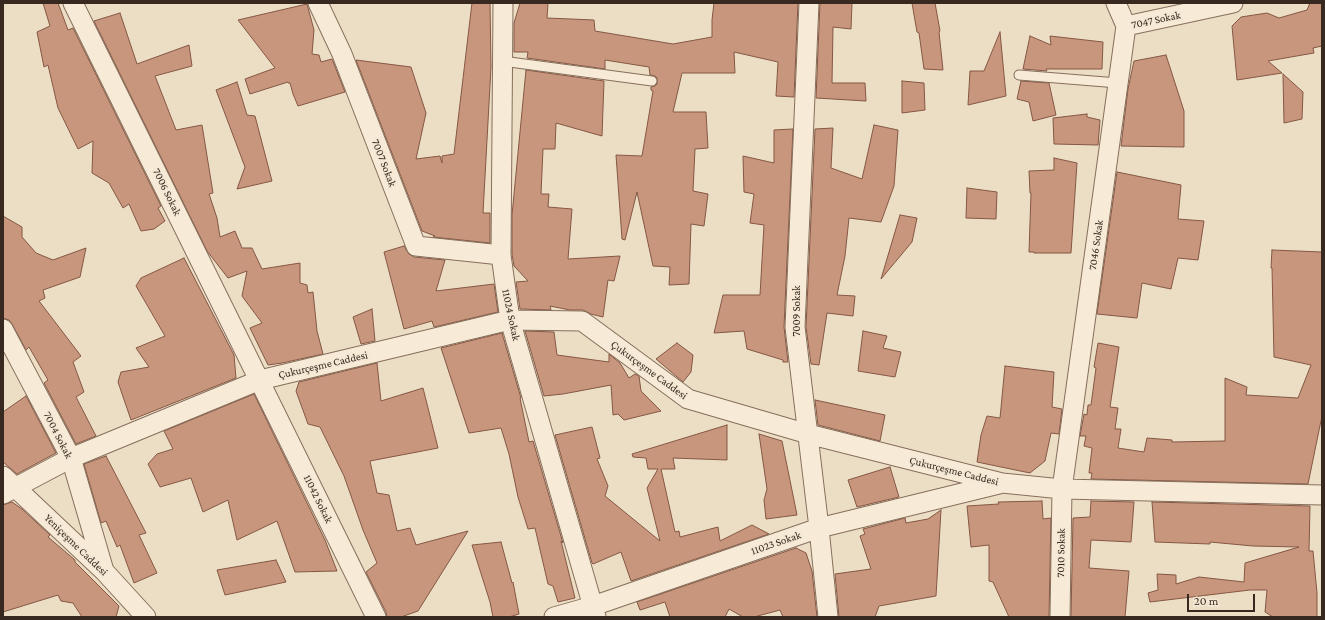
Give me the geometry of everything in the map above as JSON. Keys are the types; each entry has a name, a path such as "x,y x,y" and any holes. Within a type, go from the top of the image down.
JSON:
{"street":[{"name":"7006 Sokak","path":"73,3 260,380"},
{"name":"7007 Sokak","path":"318,3 342,54 416,246 500,255"},
{"name":"11024 Sokak","path":"503,3 500,255 510,320 595,611"},
{"name":"7009 Sokak","path":"809,3 795,327 828,617"},
{"path":"1116,3 1126,26"},
{"name":"7047 Sokak","path":"1126,26 1233,3"},
{"name":"7046 Sokak","path":"1062,489 1126,26"},
{"name":"Çukurçeşme Caddesi","path":"7,486 260,380 510,320 582,321 688,399 808,434 1002,484 1062,489 1322,495"},
{"name":"7004 Sokak","path":"3,329 71,458 104,571"},
{"name":"11042 Sokak","path":"260,380 376,617"},
{"name":"11023 Sokak","path":"554,617 595,611 819,528 1002,484"},
{"name":"Yeniçeşme Caddesi","path":"7,486 104,571 146,617"},
{"name":"7010 Sokak","path":"1060,617 1062,489"}],"lane":[{"path":"502,61 652,81"},
{"path":"1020,75 1118,83"}],"building":[{"path":"43,3 58,3 68,30 73,28 161,206 158,208 165,221 154,229 141,231 129,204 123,208 109,183 92,173 93,141 78,149 58,108 48,65 44,67 37,32 50,26"},
{"path":"472,3 490,3 491,67 483,213 490,213 490,243 433,237 435,236 422,231 356,60 411,67 426,113 416,159 440,156 442,163 442,156 454,154"},
{"path":"520,3 548,3 547,18 594,20 595,31 673,44 712,37 714,3 798,3 794,97 776,96 778,62 734,52 735,73 682,73 673,112 706,112 708,148 695,149 693,191 708,194 704,226 691,224 689,284 669,285 670,267 653,266 637,192 625,240 622,239 616,155 642,156 653,91 651,90 651,87 657,84 657,78 650,75 649,67 605,60 605,69 527,58 528,52 514,52 514,23"},
{"path":"820,3 852,3 851,29 833,27 832,83 865,83 866,101 816,98"},
{"path":"912,3 935,3 940,31 943,70 924,69 919,33 917,32"},
{"path":"1310,3 1322,3 1322,46 1313,48 1314,53 1268,61 1282,73 1237,80 1232,26 1241,17 1267,13 1279,18 1307,10"},
{"path":"307,4 314,30 312,54 319,55 321,62 332,59 345,92 298,106 290,83 288,82 250,94 245,79 275,68 238,20"},
{"path":"120,13 137,64 189,45 192,66 155,76 176,130 202,125 213,193 209,194 217,218 220,237 235,231 242,248 252,248 262,269 300,263 300,283 307,285 308,293 313,292 317,331 323,354 268,365 250,328 262,323 242,296 247,271 228,278 207,251 94,21"},
{"path":"1000,32 1006,96 968,105 970,71 984,71"},
{"path":"1030,36 1051,45 1050,36 1103,42 1102,69 1046,69 1047,71 1023,69"},
{"path":"1166,55 1184,111 1184,147 1121,146 1128,89 1134,61"},
{"path":"526,70 604,81 602,136 556,123 555,149 543,149 541,194 549,194 548,207 572,209 568,259 620,256 614,281 608,280 603,317 583,310 570,310 550,306 551,310 520,309 516,282 528,281 514,266 512,254 512,215"},
{"path":"1283,74 1303,92 1302,119 1284,123"},
{"path":"902,81 924,83 925,110 902,113"},
{"path":"1021,81 1049,83 1056,115 1033,121 1029,102 1017,99"},
{"path":"237,82 247,115 255,116 272,181 237,189 245,167 216,90"},
{"path":"1087,114 1087,117 1100,120 1098,145 1054,144 1053,118"},
{"path":"874,125 898,130 894,186 881,222 849,218 845,256 837,295 855,296 853,316 827,313 819,365 811,364 806,327 815,129 833,128 831,168 862,179"},
{"path":"793,129 784,327 788,362 783,362 783,360 747,349 744,331 714,333 723,295 760,295 764,225 750,223 754,194 744,192 743,156 774,163 774,130"},
{"path":"1054,158 1077,163 1071,253 1029,252 1031,193 1029,171 1054,170"},
{"path":"1117,172 1181,185 1178,219 1204,221 1198,260 1178,258 1171,289 1142,283 1137,318 1097,314"},
{"path":"967,188 997,192 996,219 966,218"},
{"path":"900,215 917,218 912,242 881,279"},
{"path":"3,216 22,227 22,237 36,253 53,260 86,248 80,277 43,290 45,298 39,301 81,356 73,362 84,392 76,397 96,436 76,444 44,383 48,380 29,347 26,350 12,324 9,320 3,318"},
{"path":"404,246 409,254 414,257 445,260 436,291 494,284 498,312 434,327 432,321 404,329 384,252"},
{"path":"1272,250 1322,252 1322,416 1308,484 1091,479 1092,473 1089,473 1092,448 1084,446 1086,436 1080,436 1084,414 1087,415 1088,405 1091,405 1096,368 1094,367 1098,343 1119,347 1110,407 1118,408 1115,429 1121,429 1118,448 1144,452 1147,438 1172,440 1172,442 1225,441 1225,378 1247,387 1246,395 1298,398 1311,365 1274,357 1271,268"},
{"path":"184,258 234,355 236,378 131,420 118,382 121,372 149,367 136,348 165,336 136,286 141,278"},
{"path":"372,309 375,341 361,344 353,317"},
{"path":"525,331 554,332 557,355 609,362 609,354 620,363 629,378 635,374 639,376 641,391 661,411 624,420 618,414 613,415 611,385 544,396"},
{"path":"863,331 887,336 883,348 901,352 895,377 858,371"},
{"path":"502,333 521,398 529,442 533,441 563,543 561,541 575,598 558,602 553,586 548,584 535,528 528,529 518,497 509,454 501,428 469,433 441,348"},
{"path":"677,343 693,355 691,372 683,382 656,359"},
{"path":"377,363 381,401 423,388 438,448 370,461 377,493 389,495 397,531 410,528 416,545 468,531 418,611 401,617 387,617 386,612 366,572 377,563 363,530 344,476 320,427 308,424 296,391 299,382"},
{"path":"1005,366 1054,372 1052,407 1062,409 1059,434 1051,433 1045,461 1030,473 977,462 981,435 987,416 1000,418"},
{"path":"254,394 325,540 337,571 295,572 277,521 237,540 228,500 203,512 191,478 160,487 148,464 157,454 173,449 164,431"},
{"path":"26,396 56,453 17,474 3,462 3,412"},
{"path":"815,400 885,415 880,441 818,425"},
{"path":"727,425 727,460 673,458 675,469 661,469 675,532 679,531 680,537 718,527 720,541 752,525 769,534 631,581 621,552 593,564 555,435 592,427 600,458 597,459 608,486 605,496 660,541 647,488 658,469 648,469 646,458 633,457 632,454"},
{"path":"759,434 782,441 797,515 766,519 764,500 767,489"},
{"path":"106,456 146,533 139,535 157,573 134,583 120,545 117,547 106,521 101,523 84,464"},
{"path":"890,467 899,497 857,507 848,480"},
{"path":"1042,501 1043,519 1051,518 1049,617 1009,617 993,582 989,581 989,545 971,547 967,506 999,504 998,502"},
{"path":"1091,501 1134,502 1131,542 1091,540 1089,568 1129,571 1125,617 1071,617 1073,518 1090,517"},
{"path":"12,502 22,509 50,535 48,537 75,560 75,562 119,606 116,617 82,617 73,603 61,601 58,595 3,612 3,505"},
{"path":"1152,502 1310,506 1309,551 1313,551 1317,593 1317,617 1273,617 1265,612 1267,590 1250,590 1150,602 1148,593 1158,590 1157,574 1176,575 1176,584 1199,577 1244,582 1245,563 1299,547 1253,546 1210,542 1210,544 1155,542"},
{"path":"941,510 936,596 879,606 875,617 839,617 835,574 871,569 860,536 865,534 863,529 905,518 906,523 928,519"},
{"path":"501,542 512,583 513,582 519,614 509,617 493,617 490,602 472,545"},
{"path":"796,548 806,553 812,571 817,617 783,617 780,610 754,617 743,617 729,609 725,617 670,617 665,602 640,610 637,602"},
{"path":"276,560 286,582 225,595 217,570"}]}
